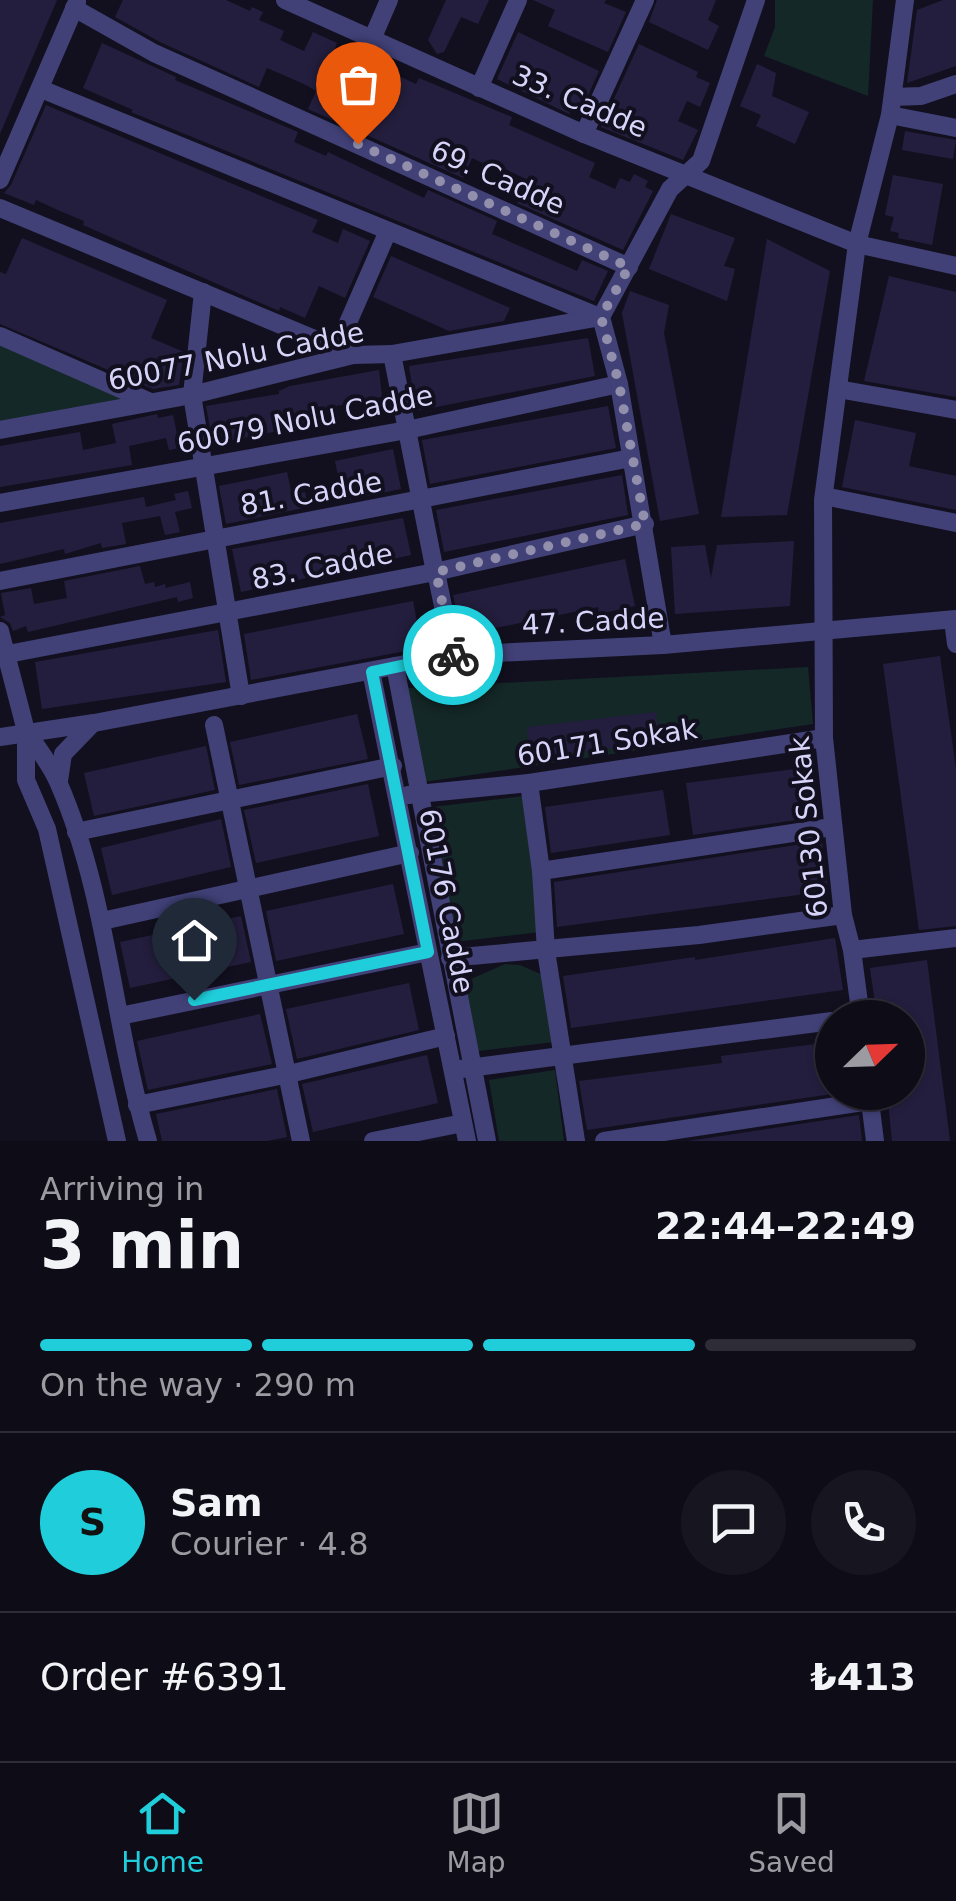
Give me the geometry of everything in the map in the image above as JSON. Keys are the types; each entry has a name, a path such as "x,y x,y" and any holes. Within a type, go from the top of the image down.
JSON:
{"street":[{"name":"33. Cadde","path":"285,0 584,134 857,244 956,266"},
{"path":"372,37 388,0"},
{"path":"480,88 518,0"},
{"path":"584,134 645,0"},
{"path":"663,645 619,384 601,317 670,189 701,160 756,0"},
{"name":"60130 Sokak","path":"859,1000 843,916 824,738 824,496 857,244 892,106 905,0"},
{"path":"0,180 7,140 41,89 76,4"},
{"name":"69. Cadde","path":"76,4 154,52 629,267"},
{"path":"892,106 956,84"},
{"path":"41,89 601,317"},
{"path":"892,106 956,128"},
{"path":"0,208 345,352 388,231"},
{"path":"202,292 192,395 241,696"},
{"name":"60077 Nolu Cadde","path":"0,430 192,395 345,352 392,354 601,317"},
{"path":"0,336 148,402"},
{"path":"392,354 453,655"},
{"name":"60079 Nolu Cadde","path":"0,503 407,430 619,384"},
{"path":"838,388 956,410"},
{"name":"81. Cadde","path":"0,581 631,458"},
{"path":"824,496 956,523"},
{"name":"83. Cadde","path":"9,656 436,572 645,524"},
{"path":"954,620 956,644"},
{"name":"47. Cadde","path":"0,737 453,655 663,645 954,620"},
{"path":"0,631 26,731 26,780 47,829 117,1141"},
{"path":"0,687 9,656"},
{"path":"395,666 408,795 450,958 486,1141"},
{"name":"60176 Cadde","path":"372,672 393,766 408,795 410,853 465,1132"},
{"path":"58,781 64,754 94,723"},
{"path":"214,724 301,1141"},
{"path":"26,731 58,781 76,832 102,920 137,1105 148,1141"},
{"name":"60171 Sokak","path":"408,795 529,783 824,738"},
{"path":"76,832 393,766"},
{"path":"529,783 542,871 546,951 576,1141"},
{"path":"542,871 832,827"},
{"path":"102,920 410,853"},
{"path":"450,958 699,936 843,916"},
{"path":"852,950 956,938"},
{"path":"120,1016 428,952"},
{"path":"452,1072 815,1023"},
{"path":"137,1105 446,1036"},
{"path":"604,1141 815,1105"},
{"path":"872,1110 875,1141"},
{"path":"373,1141 465,1132"}],"green space":[{"path":"775,0 873,0 868,96 764,56 775,27"},
{"path":"0,344 131,399 0,421"},
{"path":"808,667 813,724 424,782 407,688"},
{"path":"524,796 541,932 454,942 432,807"},
{"path":"505,964 520,965 543,975 554,1042 478,1051 462,983"},
{"path":"555,1070 564,1141 499,1141 489,1080"}],"building":[{"path":"0,0 57,0 0,134"},
{"path":"123,0 226,0 250,11 252,7 263,12 259,20 284,31 280,40 293,46 304,51 313,32 337,43 333,54 361,67 364,60 416,84 419,78 512,117 509,125 595,163 589,177 615,189 620,178 630,182 634,174 648,181 645,187 653,191 623,250 517,203 528,180 503,168 501,172 472,158 463,178 308,109 316,91 304,84 267,68 259,87 160,42 115,17"},
{"path":"446,0 489,0 478,24 461,17 444,52 437,54 428,40"},
{"path":"533,0 606,0 604,3 626,12 608,52 548,26 555,10"},
{"path":"657,0 716,0 708,20 719,26 708,50 649,22"},
{"path":"943,0 956,0 956,66 907,83 917,10"},
{"path":"518,32 599,71 580,113 572,109 569,114 497,79"},
{"path":"102,43 176,77 175,80 298,132 294,142 326,156 328,152 424,198 428,190 497,221 492,234 577,271 582,260 608,271 594,301 131,112 83,88"},
{"path":"639,44 698,72 696,77 710,83 700,107 687,101 678,121 698,130 683,160 601,127"},
{"path":"757,64 776,73 772,96 809,112 795,144 756,126 761,115 740,106"},
{"path":"46,105 318,220 312,232 338,243 343,229 370,241 345,298 319,286 305,318 280,307 279,311 83,225 84,221 36,200 34,205 4,193"},
{"path":"905,131 956,140 953,159 902,150"},
{"path":"893,175 943,184 932,245 898,238 899,233 890,231 894,217 885,215"},
{"path":"671,214 735,238 724,266 735,269 727,301 649,269"},
{"path":"22,238 167,300 151,338 184,352 179,385 153,389 0,324 0,272 6,274"},
{"path":"767,239 830,271 787,515 721,517"},
{"path":"391,256 510,308 504,321 449,331 373,297"},
{"path":"889,276 956,292 956,397 864,381"},
{"path":"630,291 669,305 664,333 699,514 660,521 622,313"},
{"path":"588,338 595,376 416,411 409,366"},
{"path":"379,370 382,397 336,406 339,419 213,444 206,406 279,394 290,386"},
{"path":"608,406 616,448 430,484 422,440"},
{"path":"157,414 158,418 173,415 180,448 169,450 166,438 129,446 132,465 0,487 0,446 80,432 83,450 116,443 112,424"},
{"path":"855,420 916,433 909,466 956,476 956,510 842,487"},
{"path":"393,449 401,489 343,501 335,461"},
{"path":"287,472 292,495 305,492 308,507 226,524 219,486"},
{"path":"622,475 628,515 444,552 436,510"},
{"path":"188,491 192,508 175,512 180,532 165,535 160,516 122,523 126,544 102,548 101,543 65,554 64,549 0,564 0,523 144,497 146,507 176,500 174,494"},
{"path":"403,518 411,555 241,592 232,549"},
{"path":"794,541 790,606 675,614 671,547 705,545 711,578 717,545"},
{"path":"625,559 635,606 599,614 598,607 462,635 453,595"},
{"path":"140,566 145,584 165,584 166,588 190,582 193,598 178,602 177,597 28,632 26,626 13,631 10,623 0,617 5,615 1,593 31,588 34,604 67,598 64,581"},
{"path":"413,601 422,648 251,680 244,634"},
{"path":"218,630 226,682 42,709 35,662"},
{"path":"940,656 956,769 956,926 919,930 883,664"},
{"path":"656,712 660,742 530,758 527,727"},
{"path":"357,714 368,759 239,785 230,742"},
{"path":"206,746 215,790 94,816 84,773"},
{"path":"810,767 816,817 693,835 686,783"},
{"path":"368,784 379,836 256,863 244,810"},
{"path":"663,790 670,835 551,853 545,807"},
{"path":"221,819 231,867 112,895 101,848"},
{"path":"822,841 828,891 557,927 554,882"},
{"path":"393,884 404,934 276,961 266,911"},
{"path":"241,916 251,962 130,988 120,942"},
{"path":"835,938 843,990 571,1028 563,976"},
{"path":"927,960 950,1141 892,1141 889,1110 925,1110 925,1000 874,1000 870,968"},
{"path":"409,983 419,1030 297,1059 286,1009"},
{"path":"260,1014 272,1064 148,1090 137,1041"},
{"path":"815,1044 815,1096 587,1130 579,1081 722,1063 721,1056"},
{"path":"427,1055 438,1103 313,1132 302,1084"},
{"path":"277,1089 287,1137 267,1141 162,1141 156,1114"},
{"path":"859,1115 862,1141 688,1141"}],"way so far":[{"path":"358,144 629,267 601,317 619,384 645,524 436,572 453,655"}],"route":[{"path":"194,1000 428,952 372,672 453,655"}]}
